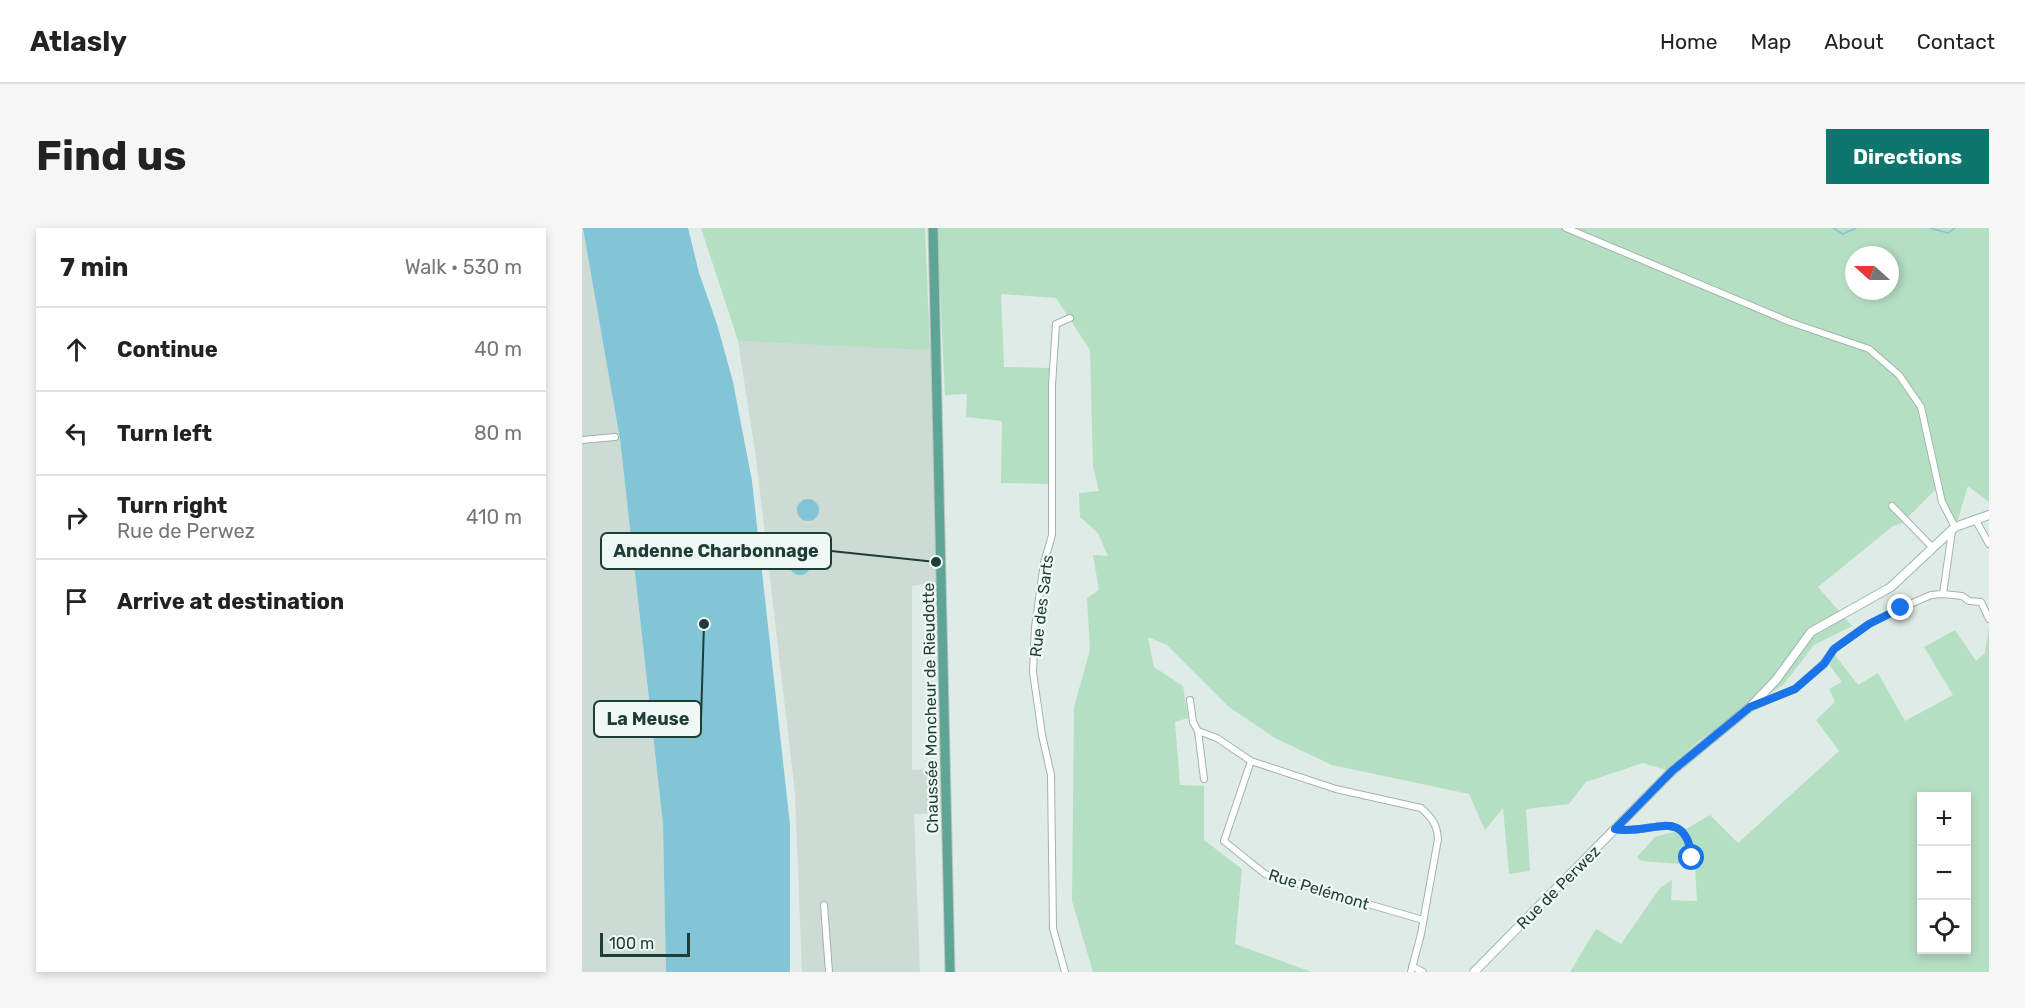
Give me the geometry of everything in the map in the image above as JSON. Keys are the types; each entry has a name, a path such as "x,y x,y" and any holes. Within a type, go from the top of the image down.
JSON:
{"main road":[{"name":"Chaussée Moncheur de Rieudotte","path":"933,228 951,972"}],"street":[{"path":"1566,228 1779,317 1869,349 1899,375 1921,407 1942,502 1954,529 1943,594 1962,596 1969,601 1981,602 1989,620"},
{"name":"Rue des Sarts","path":"1065,972 1053,928 1051,775 1042,735 1033,672 1035,627 1044,564 1052,535 1052,385 1056,324 1070,318"},
{"path":"582,440 615,437"},
{"path":"1892,506 1932,547"},
{"name":"Rue de Perwez","path":"1473,972 1672,771 1750,707 1776,680 1811,632 1891,587 1918,565 1932,547 1954,529 1989,515"},
{"path":"1975,519 1989,544"},
{"name":"Rue de Perwez","path":"1750,707 1795,689 1824,664 1834,649 1869,624 1931,595 1943,594"},
{"path":"1190,700 1193,722 1198,731 1204,779"},
{"path":"1198,731 1217,738 1251,761 1336,789 1421,808 1432,817 1437,826 1438,839 1411,969 1423,972"},
{"name":"Rue Pelémont","path":"1251,761 1224,841 1265,874 1423,920"},
{"path":"1615,829 1631,832 1665,825 1681,830 1690,840 1692,858"},
{"path":"824,905 829,972"}],"shaded area":[{"path":"582,228 587,228 620,439 663,824 666,972 582,972"},
{"path":"738,341 938,349 942,581 912,586 912,770 940,768 942,813 914,814 920,972 802,972 795,793 756,458"}],"green space":[{"path":"701,228 925,228 930,350 738,341"},
{"path":"937,228 1989,228 1989,502 1968,486 1955,529 1949,519 1940,485 1902,523 1893,526 1818,587 1852,626 1814,645 1784,684 1700,740 1666,770 1643,763 1586,782 1569,804 1526,809 1530,871 1509,874 1503,808 1485,830 1469,794 1332,765 1275,738 1229,707 1167,645 1148,637 1154,667 1183,686 1188,718 1175,722 1180,785 1204,786 1204,840 1242,869 1235,944 1312,972 1093,972 1072,901 1074,707 1090,650 1087,598 1099,590 1093,555 1108,556 1098,533 1080,517 1079,493 1099,491 1093,466 1090,350 1056,298 1001,294 1004,367 1049,368 1048,484 1001,483 1002,421 966,417 967,394 945,395"},
{"path":"1989,627 1989,972 1570,972 1596,929 1621,944 1660,888 1672,880 1671,900 1697,901 1695,865 1641,861 1637,857 1655,837 1688,828 1710,815 1738,843 1839,751 1816,720 1835,702 1829,689 1842,682 1829,664 1835,655 1858,685 1878,673 1905,721 1953,695 1924,647 1955,630 1976,661 1985,653"}],"water":[{"path":"583,228 688,228 699,273 717,324 733,382 752,481 790,825 790,972 666,972 663,824 620,439"},
{"path":"808,499 816,502 819,510 816,518 808,521 800,518 797,510 800,502"},
{"path":"800,553 808,556 811,564 808,572 800,575 792,572 789,564 792,556"}],"waterway":[{"path":"1833,228 1843,234 1856,228"},
{"path":"1930,228 1948,233 1955,228"}],"place":[{"name":"Andenne Charbonnage","path":"936,562"},
{"name":"La Meuse","path":"704,624"}],"route":[{"path":"1692,858 1690,840 1681,830 1665,825 1631,832 1615,829 1672,771 1750,707 1795,689 1824,664 1834,649 1869,624 1882,620 1901,608"}]}
